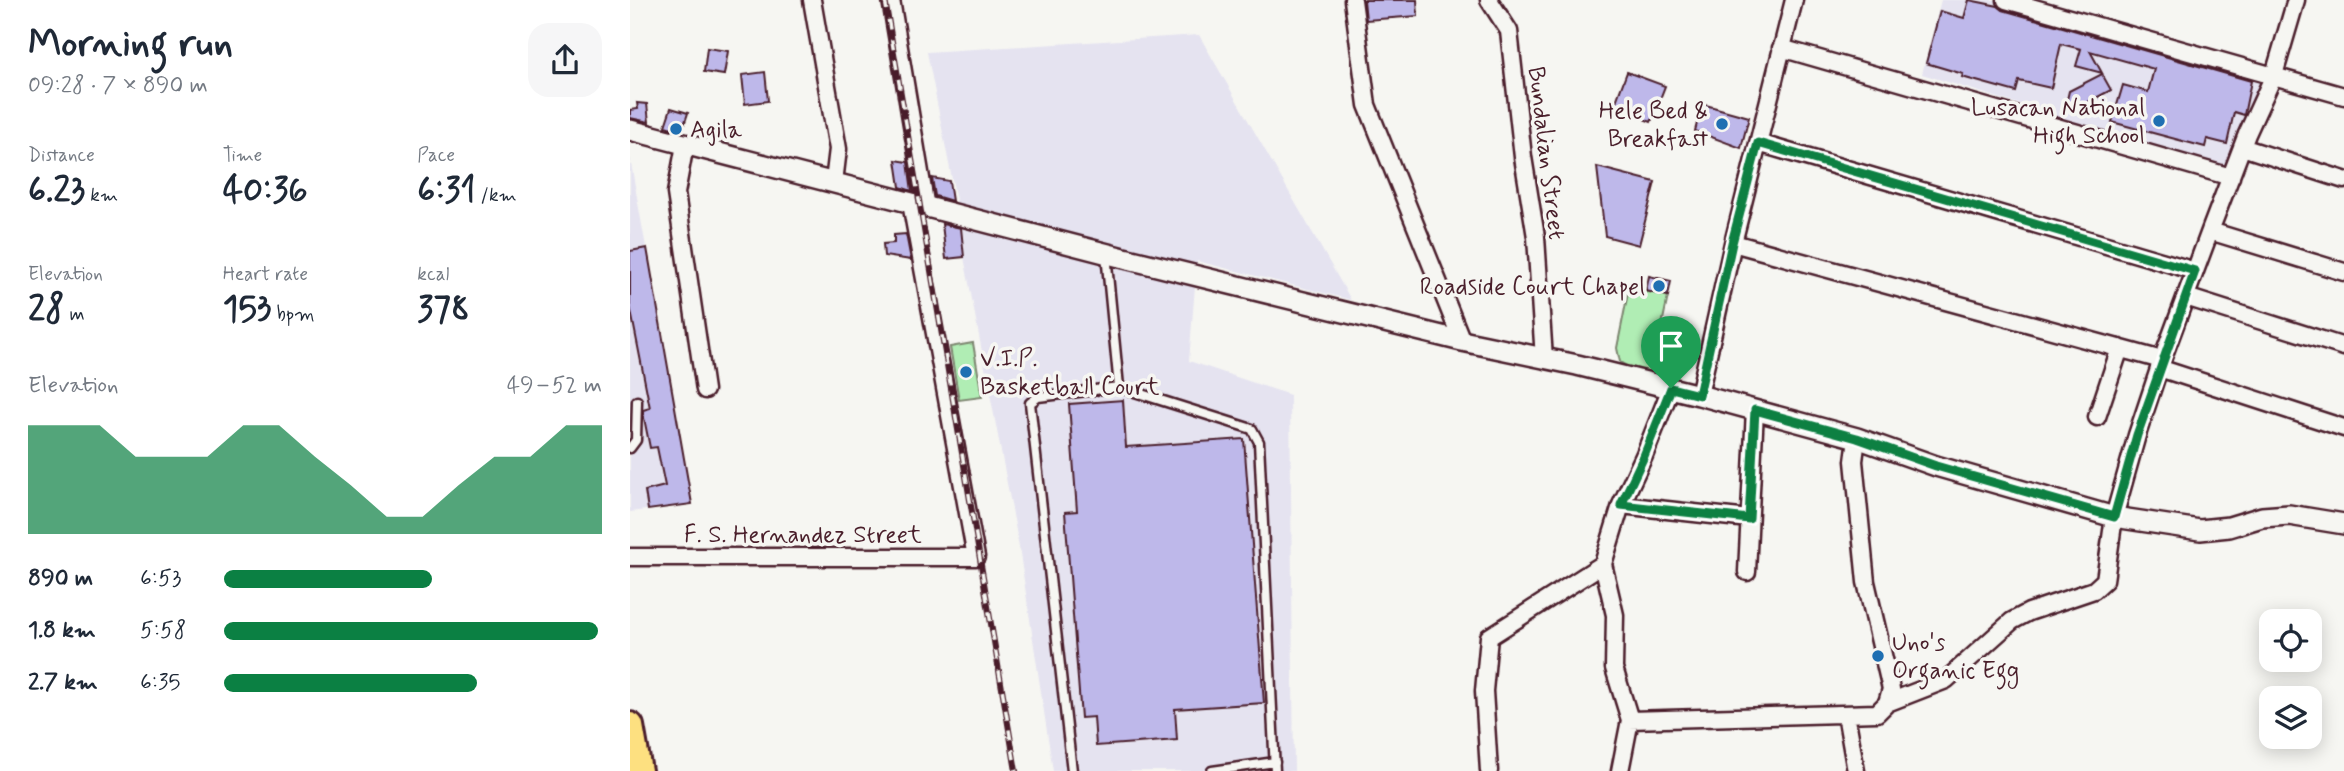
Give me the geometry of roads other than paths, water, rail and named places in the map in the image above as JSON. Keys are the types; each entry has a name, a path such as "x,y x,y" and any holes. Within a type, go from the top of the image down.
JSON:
{"highway":[{"path":"630,726 638,771"}],"street":[{"path":"812,0 838,149 834,182"},
{"path":"891,0 919,206"},
{"path":"1353,0 1367,105 1462,341"},
{"name":"Bundalian Street","path":"1489,0 1509,31 1523,157 1536,237 1544,359"},
{"path":"1699,395 1732,243 1794,0"},
{"path":"2006,0 2344,96"},
{"path":"1630,720 1877,713 1887,703 1946,680 2012,621 2029,612 2094,590 2105,580 2114,517 2161,364 2242,147 2274,75 2295,0"},
{"path":"1781,48 2231,177"},
{"path":"630,126 685,145 1106,254 1462,341 1699,395 1857,438 1936,466 2114,517 2200,530 2229,527 2262,517 2289,515 2344,524"},
{"path":"1758,143 2195,271"},
{"path":"685,145 676,193 705,390"},
{"path":"2242,147 2344,180"},
{"name":"F. S. Hernandez Street","path":"630,557 976,557 919,206"},
{"path":"2210,231 2344,272"},
{"path":"1732,243 2120,348 2344,428"},
{"path":"2186,296 2344,347"},
{"path":"2097,416 2120,348"},
{"path":"1620,771 1630,720 1614,668 1615,615 1604,564 1621,505 1671,388"},
{"path":"1747,572 1755,410"},
{"path":"1857,438 1854,461 1866,582 1891,689 1887,703"},
{"path":"1621,505 1749,519"},
{"path":"1489,771 1484,691 1489,638 1604,564"},
{"path":"1846,714 1856,771"}],"lane":[{"path":"1106,254 1119,387"},
{"path":"1072,771 1030,403 1038,397 1119,387 1252,429 1259,442 1275,767 1212,771"},
{"path":"630,448 636,440 637,401"}],"railway":[{"path":"885,0 1016,771"}],"place":[{"name":"Lusacan National High School","path":"2159,121"},
{"name":"Hele Bed & Breakfast","path":"1722,124"},
{"name":"Agila","path":"676,129"},
{"name":"Roadside Court Chapel","path":"1659,286"},
{"name":"V.I.P. Basketball Court","path":"966,372"},
{"name":"Uno's Organic Egg","path":"1878,656"}]}
